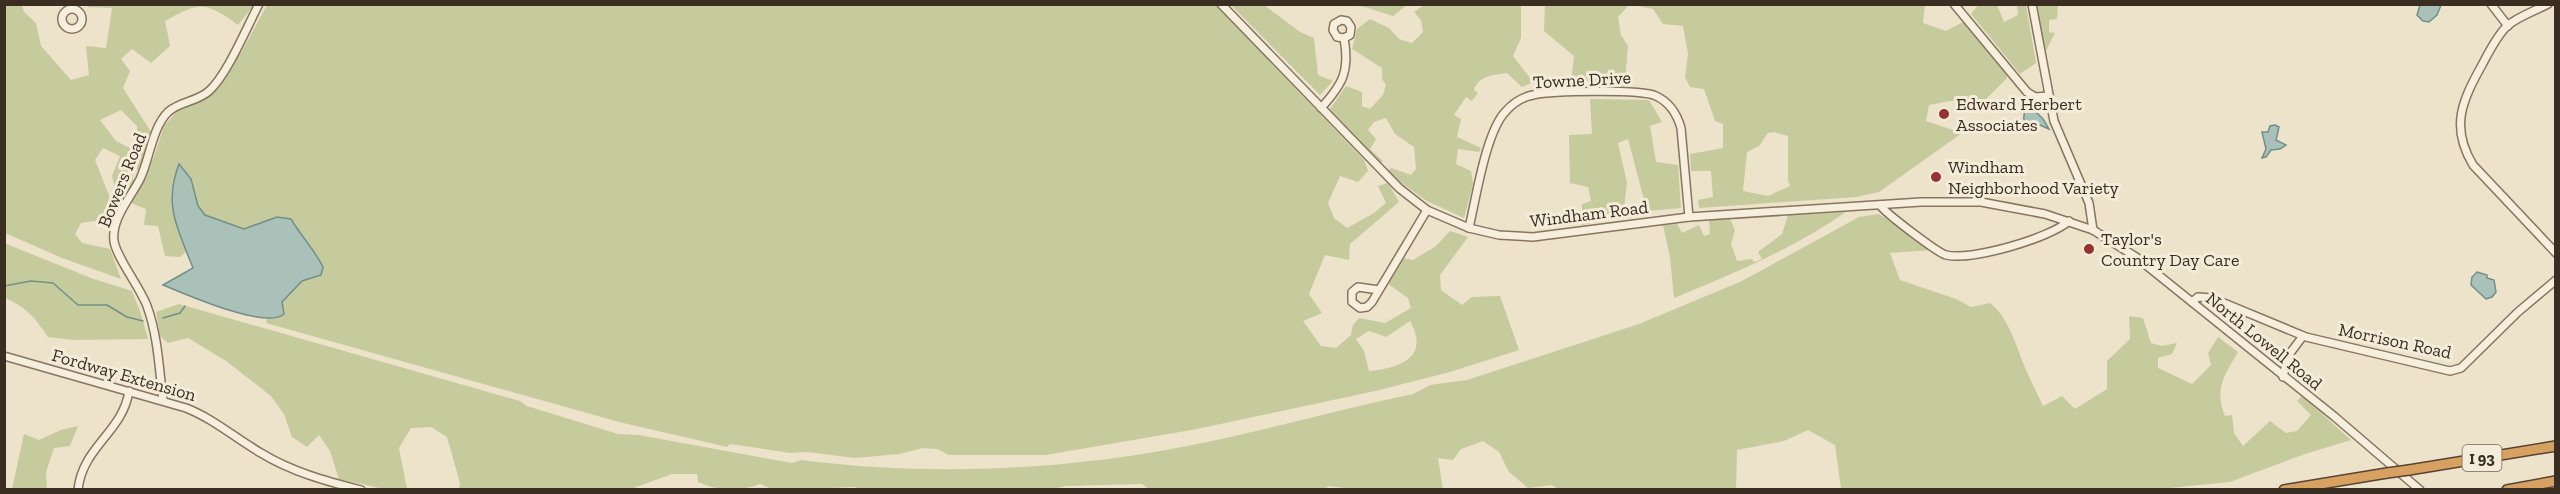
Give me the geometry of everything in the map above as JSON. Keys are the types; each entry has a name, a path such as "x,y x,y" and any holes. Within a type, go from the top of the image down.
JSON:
{"highway":[{"name":"I 93","path":"2284,489 2556,446"},
{"name":"I 93","path":"2507,489 2556,481"}],"street":[{"name":"Bowers Road","path":"163,400 155,330 142,295 115,245 115,228 122,209 141,177 159,125 177,105 198,98 209,91 238,47 259,4"},
{"name":"Windham Road","path":"1221,4 1388,178 1427,210 1469,228 1533,237 1689,217 1834,208"},
{"path":"1954,4 2027,92 2035,97 2049,96"},
{"path":"2032,4 2054,121 2089,203 2093,230"},
{"path":"2491,4 2508,26"},
{"path":"2548,4 2508,26 2494,43 2465,98 2461,116 2462,137 2470,159 2481,174 2556,253"},
{"path":"1321,108 1336,92 1344,76 1347,60 1344,38"},
{"name":"Towne Drive","path":"1469,228 1497,123 1515,103 1541,94 1641,92 1653,95 1667,104 1675,113 1681,128 1689,217"},
{"name":"North Lowell Road","path":"1834,208 1981,202 2020,208 2093,230 2129,252 2420,489"},
{"path":"1880,205 1935,249 1952,255 1971,256 1988,252 2056,230 2069,221"},
{"path":"1379,290 1427,210"},
{"name":"Morrison Road","path":"2192,302 2198,297 2212,298 2303,336 2412,361 2439,370 2456,370 2556,280"},
{"path":"2283,377 2288,356 2303,336"},
{"name":"Fordway Extension","path":"4,356 163,400 209,418 261,453 292,469 361,489"},
{"path":"78,489 85,462 122,416 129,391"}],"green space":[{"path":"1979,4 1997,5 2004,22 2018,15 2017,5 2026,5 2036,63 2020,74 1971,14"},
{"path":"5,5 22,5 24,12 36,23 41,46 71,80 89,75 86,46 106,48 112,8 86,5 254,5 238,25 209,8 186,10 165,21 170,46 151,63 132,49 121,59 130,71 123,88 153,135 139,173 137,170 137,126 121,110 100,120 116,141 132,149 131,167 134,183 120,208 112,176 120,156 103,148 95,160 114,208 108,219 81,223 75,234 82,243 110,249 121,279 62,258 5,233"},
{"path":"267,5 1216,5 1364,160 1368,171 1358,182 1340,176 1328,203 1334,218 1347,228 1374,213 1386,203 1378,186 1388,183 1399,202 1350,244 1349,260 1325,255 1309,294 1322,313 1303,321 1321,346 1336,348 1351,335 1353,325 1359,318 1385,323 1411,308 1408,298 1387,283 1402,258 1413,260 1436,246 1450,231 1468,237 1440,275 1441,290 1462,305 1472,297 1500,296 1519,350 1450,372 1375,391 1197,429 1046,455 949,455 937,449 923,448 899,454 855,458 807,452 790,453 730,444 727,447 619,422 266,323 267,318 239,313 163,285 193,268 186,252 180,257 165,256 158,226 144,225 146,209 131,203 154,157 164,126 180,108 211,96 242,51","holes":["1410,321 1417,344 1409,358 1392,367 1369,371 1364,351 1356,339 1369,331 1386,337"]},
{"path":"1231,5 1264,5 1300,32 1314,38 1318,75 1333,81 1320,95"},
{"path":"1349,5 1407,5 1393,16 1365,7"},
{"path":"1424,5 1521,5 1521,38 1513,56 1533,82 1522,87 1507,73 1483,79 1476,85 1474,90 1478,93 1472,101 1466,97 1454,115 1461,119 1457,137 1481,148 1479,152 1458,149 1456,164 1471,171 1473,184 1464,218 1427,201 1386,172 1391,168 1411,175 1416,169 1414,147 1395,134 1386,118 1374,122 1368,130 1376,139 1370,149 1383,161 1378,165 1330,109 1346,86 1362,92 1362,106 1370,109 1383,95 1386,85 1382,79 1382,68 1352,49 1357,29 1370,19 1389,28 1399,39 1412,43 1423,32 1421,20 1414,12"},
{"path":"1545,5 1629,5 1618,17 1621,35 1628,46 1625,82 1571,83 1574,56 1544,31"},
{"path":"1634,5 1925,5 1923,23 1946,31 1963,22 2007,75 2007,78 1984,101 1950,101 1929,105 1926,121 1962,133 1879,192 1856,197 1699,208 1698,200 1713,197 1711,171 1691,171 1690,154 1723,148 1723,124 1715,121 1704,89 1690,87 1685,77 1688,54 1683,26 1663,24 1653,9","holes":["1774,132 1788,136 1790,186 1768,196 1743,191 1747,152 1759,146 1768,133"]},
{"path":"2035,5 2058,5 2057,19 2049,20 2049,32 2055,33 2046,51"},
{"path":"1590,99 1649,100 1662,122 1650,126 1656,162 1678,165 1681,208 1647,211 1628,139 1618,143 1627,183 1623,216 1582,225 1582,204 1591,201 1588,187 1570,183 1569,135 1592,134"},
{"path":"1846,212 1784,249 1741,270 1674,298 1670,257 1663,225 1677,224 1682,233 1699,225 1704,236 1710,234 1709,220 1730,219 1735,230 1731,244 1737,261 1752,259 1754,262 1762,259 1758,252 1782,234 1788,215"},
{"path":"1879,214 1932,250 1890,253 1900,280 1956,299 1971,307 1990,303 1997,310 2008,326 2043,406 2062,396 2075,409 2107,389 2107,361 2130,339 2129,316 2143,318 2151,343 2162,346 2177,343 2172,354 2158,358 2158,368 2192,384 2211,365 2208,353 2218,337 2238,352 2222,383 2220,398 2225,416 2232,415 2234,433 2243,446 2270,421 2286,433 2297,431 2311,415 2297,401 2302,396 2351,440 2302,455 2230,482 2149,490 1841,489 1835,445 1808,430 1784,441 1737,450 1736,490 1559,490 1552,485 1528,488 1509,472 1499,452 1483,441 1461,449 1453,460 1438,458 1443,490 1359,490 1329,486 1323,490 1150,490 1142,484 1066,486 1047,490 860,490 855,487 774,490 760,484 729,489 713,487 698,482 697,474 672,474 631,489 459,490 460,483 447,437 431,427 411,428 399,448 407,489 384,489 339,479 330,451 319,435 307,447 292,437 284,414 271,396 226,361 188,338 168,343 160,336 156,312 179,304 520,401 527,406 618,434 639,435 792,463 801,460 896,468 992,469 1087,461 1182,447 1413,394 1430,385 1467,380 1639,324 1742,281 1859,217"},
{"path":"4,243 91,278 132,291 148,339 73,340 48,337 30,314 5,298"},
{"path":"78,426 70,446 54,448 46,472 47,489 12,489 24,434 39,440 61,430"}],"water":[{"path":"2441,4 2437,15 2429,22 2423,21 2417,15 2420,5"},
{"path":"2026,107 2031,107 2049,129 2040,125 2030,129 2024,119"},
{"path":"2270,126 2279,127 2276,140 2286,145 2280,149 2271,150 2266,157 2262,158 2266,149 2262,132 2268,132"},
{"path":"179,164 191,179 198,206 205,215 244,229 277,217 291,219 316,254 323,267 321,275 302,281 282,302 284,314 275,318 244,314 163,285 193,268 174,217 172,205 174,179"},
{"path":"2477,272 2494,280 2496,292 2492,297 2486,299 2471,285 2472,277"}],"waterway":[{"path":"4,286 31,281 53,283 78,305 107,305 127,317 143,321"},
{"path":"163,318 180,313 185,306"}],"place":[{"name":"Edward Herbert Associates","path":"1944,114"},
{"name":"Windham Neighborhood Variety","path":"1936,177"},
{"name":"Taylor's Country Day Care","path":"2089,249"}]}
